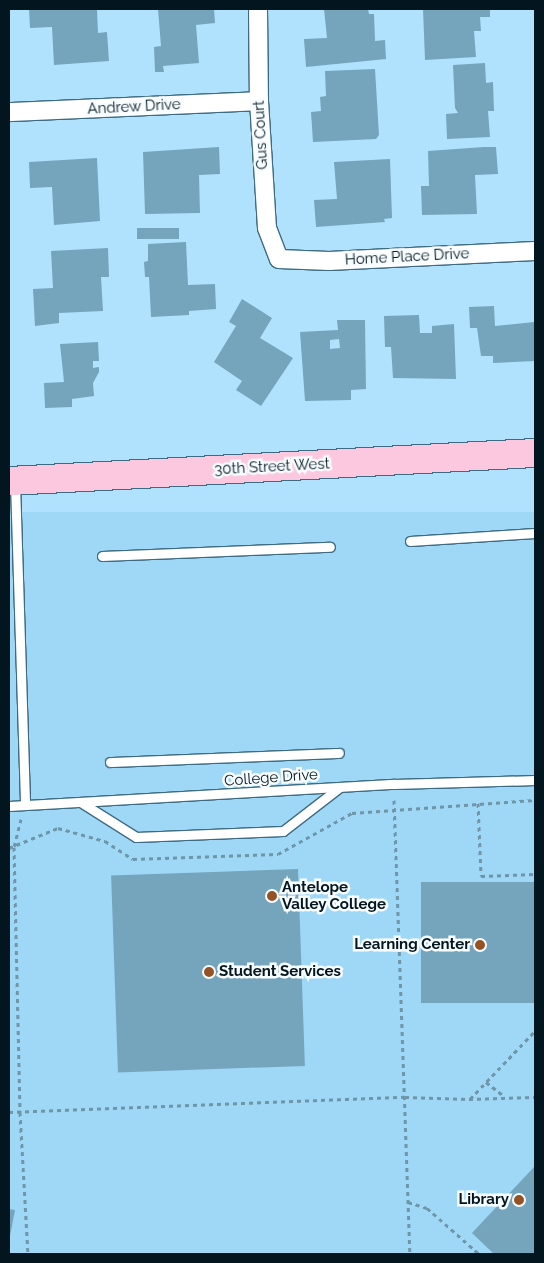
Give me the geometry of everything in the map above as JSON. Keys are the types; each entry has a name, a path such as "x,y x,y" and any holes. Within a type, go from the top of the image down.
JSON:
{"main road":[{"name":"30th Street West","path":"12,481 535,453"}],"street":[{"name":"Gus Court","path":"258,9 259,101 267,228 280,260"},
{"name":"Andrew Drive","path":"9,112 259,101"},
{"name":"Home Place Drive","path":"280,260 329,261 535,251"}],"lane":[{"path":"12,481 25,806"},
{"path":"410,541 535,533"},
{"path":"102,556 330,547"},
{"path":"110,762 339,753"},
{"name":"College Drive","path":"9,806 394,784 535,780"},
{"path":"82,803 136,837 283,830 340,787"}],"path":[{"path":"394,784 410,1254"},
{"path":"478,803 481,876 535,874"},
{"path":"25,806 14,847 20,1112 28,1254"},
{"path":"469,1099 535,1031"},
{"path":"486,1082 506,1098"},
{"path":"9,1112 405,1097 469,1099 535,1096"},
{"path":"408,1202 427,1208 479,1254"}],"shaded area":[{"name":"Antelope Valley College","path":"9,512 535,512 535,1254 9,1254"}],"building":[{"path":"29,9 97,9 98,33 107,32 109,61 54,65 52,27 30,28"},
{"path":"158,9 214,9 215,23 196,25 199,63 163,66 164,72 155,72 154,47 161,46"},
{"path":"324,9 368,9 369,14 374,14 375,41 385,40 386,59 306,67 304,39 327,38"},
{"path":"423,9 490,9 490,17 480,17 481,31 474,31 476,57 425,60"},
{"path":"485,63 486,83 493,82 494,111 488,111 490,137 447,139 446,114 458,113 455,108 453,65"},
{"path":"375,69 379,135 376,139 313,142 311,112 321,111 320,97 326,96 325,71"},
{"path":"219,147 220,174 199,175 200,213 145,214 143,152"},
{"path":"496,147 498,174 475,175 477,214 422,215 421,186 429,186 428,151"},
{"path":"97,158 100,221 54,225 52,187 30,188 29,162"},
{"path":"390,159 392,218 384,219 385,222 316,227 314,200 337,199 334,162"},
{"path":"137,228 179,228 179,239 137,239"},
{"path":"186,242 188,285 215,284 216,309 189,311 189,315 151,317 149,277 145,277 144,262 148,261 148,244"},
{"path":"108,248 109,277 101,277 103,311 59,313 59,323 35,326 33,289 53,288 51,251"},
{"path":"242,299 272,318 260,338 293,358 261,406 236,390 242,381 214,362 236,326 229,322"},
{"path":"494,306 495,326 534,322 535,361 493,363 493,356 481,356 477,328 470,328 469,307"},
{"path":"419,315 420,333 432,333 432,326 454,324 456,379 393,378 391,347 385,347 384,316"},
{"path":"337,320 365,320 366,389 351,390 351,400 305,401 300,332 338,330","holes":["339,339 340,348 330,349 330,340"]},
{"path":"98,342 99,361 93,361 93,368 99,367 99,372 93,383 94,396 72,399 72,407 45,408 44,383 64,382 60,344"},
{"name":"Student Services","path":"298,869 305,1066 118,1072 111,876"},
{"name":"Learning Center","path":"421,882 535,882 535,1003 421,1003"},
{"name":"Library","path":"535,1166 535,1254 494,1254 472,1233"},
{"path":"9,1209 15,1210 10,1236 9,1236"}],"place":[{"name":"Antelope Valley College","path":"272,896"},
{"name":"Learning Center","path":"480,945"},
{"name":"Student Services","path":"209,972"},
{"name":"Library","path":"519,1200"}]}
